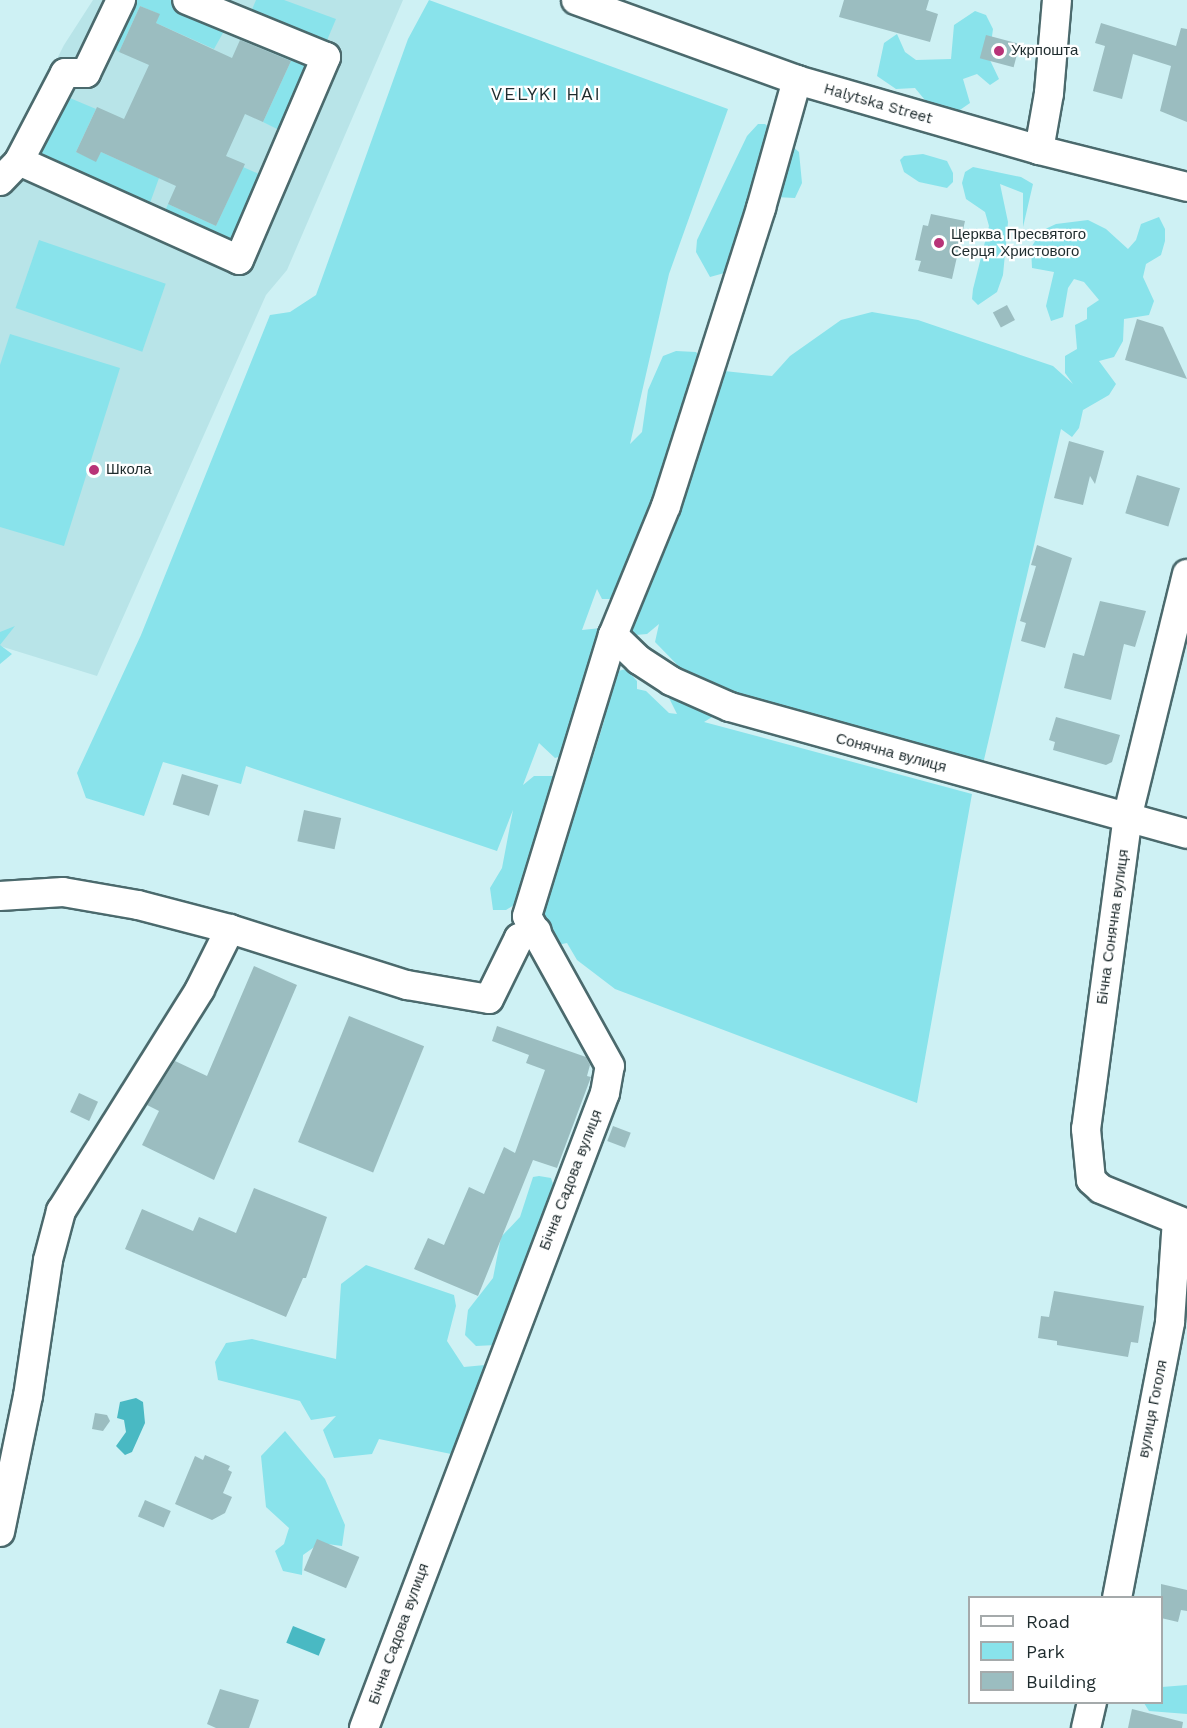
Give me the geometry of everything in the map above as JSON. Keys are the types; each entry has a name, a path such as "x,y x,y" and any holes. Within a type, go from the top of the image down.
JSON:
{"street":[{"path":"0,182 19,161 64,73 86,73 121,0"},
{"path":"19,161 239,260 326,57 187,0"},
{"name":"Halytska Street","path":"576,0 797,80 1039,150 1187,187"},
{"path":"1039,150 1049,93 1057,0"},
{"path":"613,635 666,506 761,208 797,80"},
{"name":"Бічна Сонячна вулиця","path":"1182,1222 1101,1189 1091,1180 1086,1129 1128,815 1187,574"},
{"name":"Сонячна вулиця","path":"613,635 639,660 671,681 730,707 1128,815 1187,834"},
{"name":"Бічна Садова вулиця","path":"364,1728 605,1093 610,1066 527,916 613,635"},
{"path":"0,896 63,892 138,905 230,928 407,985 489,999 519,938 537,931"},
{"path":"0,1532 28,1396 48,1260 61,1211 200,988 230,928"},
{"name":"вулиця Гоголя","path":"1117,1596 1170,1322 1182,1222"},
{"path":"1086,1728 1092,1704"}],"shaded area":[{"name":"Школа","path":"93,0 403,0 287,270 266,295 97,676 0,646 0,171 64,45"},
{"path":"136,1398 143,1402 145,1423 132,1452 125,1455 116,1446 126,1432 124,1420 117,1418 120,1402"},
{"path":"293,1626 325,1639 319,1656 286,1643"}],"green space":[{"path":"127,0 170,0 228,24 214,49 156,23 159,14 140,6 119,52 111,46"},
{"path":"256,0 284,0 336,19 323,50 248,19"},
{"path":"429,0 728,109 669,274 630,444 642,432 648,390 663,356 676,351 696,352 702,360 721,361 721,381 724,371 772,376 790,356 841,320 872,312 918,320 1053,366 1073,384 1065,373 1065,356 1077,349 1075,325 1087,319 1087,308 1099,300 1084,282 1074,279 1068,288 1063,317 1051,321 1046,306 1054,272 1032,268 1031,248 1041,231 1056,224 1088,220 1106,229 1128,249 1136,240 1141,224 1159,217 1165,229 1165,241 1161,255 1146,264 1143,277 1154,301 1149,315 1124,319 1123,341 1114,357 1099,361 1116,384 1109,395 1083,410 1079,428 1072,437 1061,429 983,764 695,683 655,642 659,624 647,634 624,636 612,599 602,599 597,589 582,630 601,628 579,751 555,758 539,743 523,785 534,776 556,776 524,899 506,910 493,910 490,888 502,868 513,810 497,851 246,766 241,784 163,762 144,816 86,798 77,773 141,635 270,315 290,312 316,295 408,39"},
{"path":"975,11 986,15 993,29 989,58 999,79 990,85 977,74 963,79 970,103 957,112 934,111 915,88 896,89 877,76 884,43 897,34 905,52 916,60 951,59 954,25"},
{"path":"244,30 319,60 287,134 263,122 291,61 241,38"},
{"path":"58,93 96,109 76,152 96,161 101,152 159,178 146,214 35,164"},
{"path":"758,124 765,124 799,152 802,183 795,198 775,197 728,272 710,277 696,252 697,240 747,136"},
{"path":"923,154 947,161 953,173 953,182 947,188 919,182 904,172 900,160 904,156"},
{"path":"243,167 268,178 237,249 161,221 168,204 216,226"},
{"path":"973,167 1021,177 1033,184 1023,227 1023,193 1000,184 1008,222 1003,275 997,292 978,305 972,299 973,289 989,226 985,212 966,199 962,183 965,172"},
{"path":"39,240 166,284 142,352 16,308"},
{"path":"10,334 120,368 64,546 0,527 0,365"},
{"path":"15,626 0,645 0,632"},
{"path":"0,645 12,654 0,664"},
{"path":"626,669 637,681 637,689 646,691 669,713 677,714 668,696 672,689 717,714 704,722 972,794 917,1103 615,989 577,960 567,943 552,946 543,921 541,884 585,756 593,757 605,718 597,705 606,674"},
{"path":"533,1177 551,1178 554,1187 519,1273 508,1333 496,1345 476,1346 465,1335 468,1310 493,1278 501,1237 520,1217"},
{"path":"366,1265 454,1295 456,1306 447,1341 464,1367 485,1365 451,1454 379,1439 372,1454 334,1458 323,1430 336,1416 311,1420 300,1401 218,1380 215,1362 226,1343 252,1339 336,1359 341,1284"},
{"path":"285,1431 325,1479 345,1525 342,1546 320,1543 303,1555 302,1575 283,1571 275,1551 284,1544 289,1528 266,1507 261,1456"},
{"path":"1187,1685 1187,1714 1149,1711 1145,1704 1163,1704 1163,1687"}],"building":[{"path":"844,0 929,0 926,10 938,14 930,42 839,17"},
{"path":"140,6 160,14 156,23 232,58 240,40 291,61 263,122 245,114 226,156 245,164 216,226 168,204 176,186 101,152 96,162 76,152 97,107 124,119 149,65 119,52"},
{"path":"1101,23 1176,46 1181,28 1187,29 1187,122 1160,111 1171,66 1133,54 1122,99 1093,91 1105,46 1095,43"},
{"name":"Укрпошта","path":"986,35 1020,44 1014,67 980,58"},
{"name":"Церква Пресвятого Серця Христового","path":"931,214 965,221 952,279 918,271 921,261 915,260 923,225 928,226"},
{"path":"1007,305 1015,320 1001,328 993,313"},
{"path":"1137,319 1163,327 1187,379 1125,360"},
{"path":"1069,441 1104,451 1095,484 1090,476 1083,505 1054,498"},
{"path":"1137,475 1180,488 1168,526 1125,513"},
{"path":"1037,545 1072,558 1045,648 1021,641 1026,623 1020,621 1036,566 1031,565"},
{"path":"1100,601 1146,611 1135,647 1124,644 1111,700 1064,688 1073,653 1084,656"},
{"path":"1056,717 1120,735 1112,762 1106,765 1053,750 1055,742 1049,740"},
{"path":"182,774 218,785 209,816 173,805"},
{"path":"304,810 341,818 335,849 297,841"},
{"path":"254,966 297,985 214,1180 142,1145 159,1111 147,1105 175,1061 207,1076"},
{"path":"349,1016 424,1046 373,1172 298,1142"},
{"path":"497,1026 586,1057 590,1065 587,1076 591,1077 557,1168 533,1160 478,1296 414,1269 428,1238 444,1245 469,1187 484,1194 504,1147 515,1153 545,1070 526,1063 529,1055 492,1041"},
{"path":"79,1093 98,1102 89,1121 70,1112"},
{"path":"613,1126 631,1133 625,1148 607,1141"},
{"path":"254,1188 327,1217 306,1278 303,1278 286,1317 125,1249 142,1209 193,1231 199,1217 236,1233"},
{"path":"1054,1291 1144,1306 1138,1343 1131,1342 1128,1357 1057,1345 1057,1341 1038,1338 1041,1316 1049,1317"},
{"path":"95,1413 107,1415 110,1421 103,1431 92,1429"},
{"path":"205,1455 230,1466 228,1470 232,1472 223,1493 232,1497 225,1513 212,1520 175,1504 195,1456 203,1460"},
{"path":"145,1500 171,1511 164,1528 138,1517"},
{"path":"317,1539 359,1557 346,1588 304,1570"},
{"path":"1161,1584 1187,1590 1187,1611 1181,1610 1178,1622 1163,1618 1163,1596 1161,1596"},
{"path":"220,1689 259,1700 249,1728 216,1728 207,1724"},
{"path":"1132,1709 1183,1722 1182,1728 1128,1728"}],"place":[{"name":"Укрпошта","path":"999,51"},
{"name":"Церква Пресвятого Серця Христового","path":"939,243"},
{"name":"Школа","path":"94,470"}],"district":[{"name":"VELYKI HAI","path":"546,94"}]}
